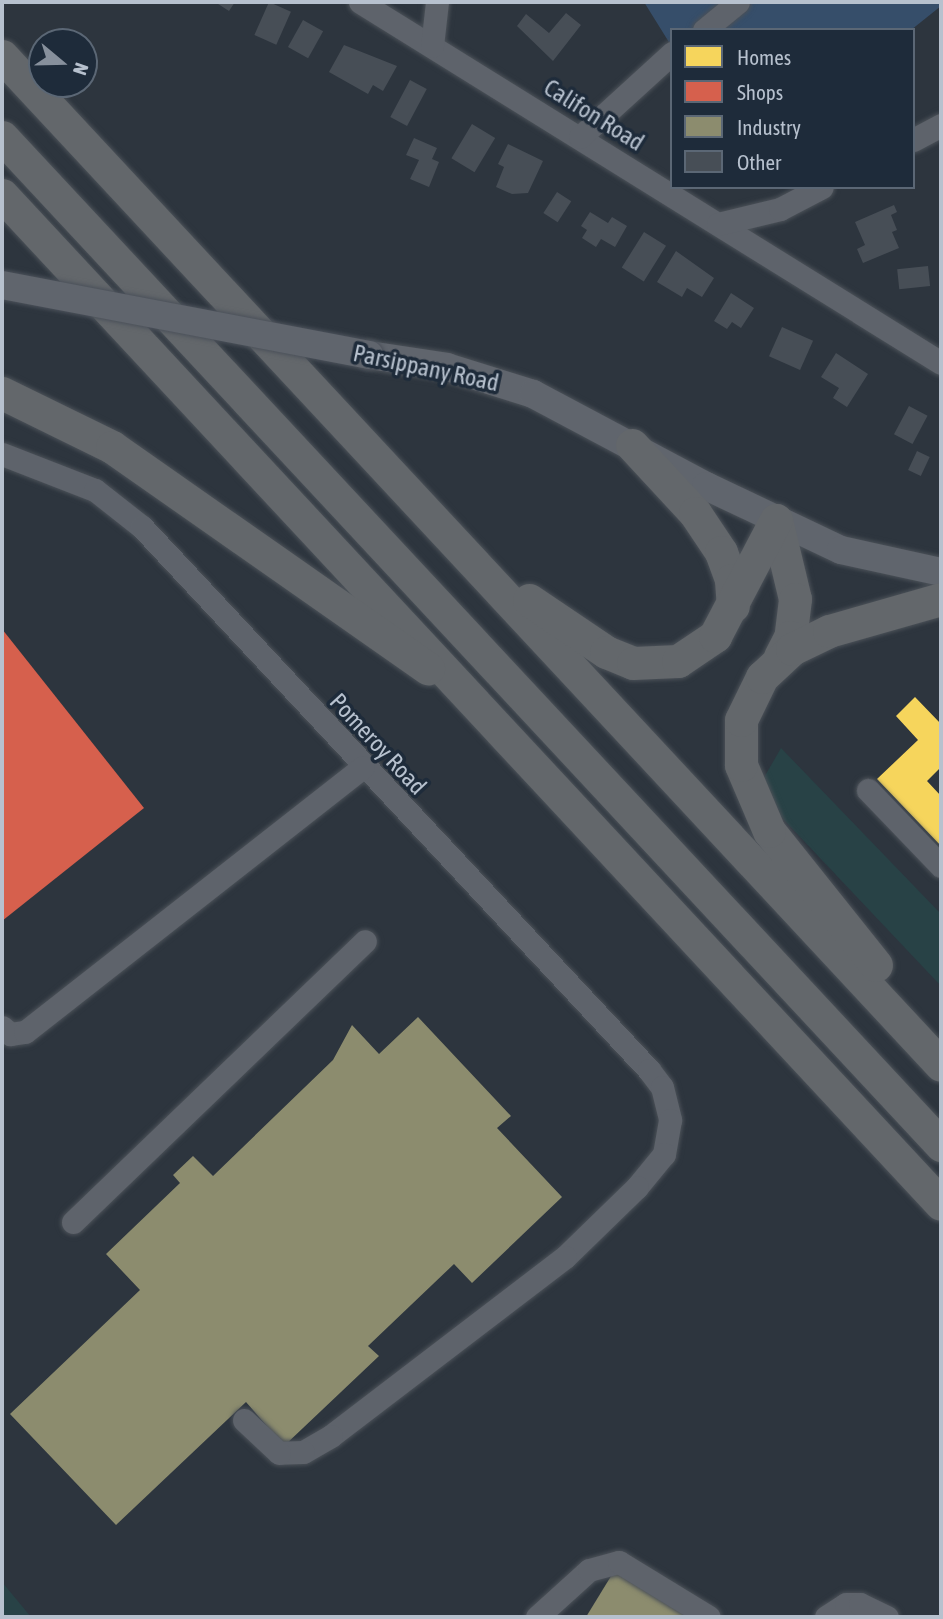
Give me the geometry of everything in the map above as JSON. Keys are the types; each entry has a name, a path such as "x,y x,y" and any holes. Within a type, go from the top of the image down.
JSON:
{"highway":[{"path":"2,55 481,567 941,1065"},
{"path":"2,137 941,1144"},
{"path":"2,195 472,696 941,1204"},
{"path":"2,393 113,447 169,484 322,598 472,696"},
{"path":"632,446 695,513 721,552 731,580 733,606"},
{"path":"481,567 606,652 634,663 663,664 691,655 715,636 776,520"},
{"path":"776,520 795,599 790,637 780,657 762,677 741,720 739,750 745,779 769,831 941,1046"},
{"path":"780,657 829,631 941,600"}],"main road":[{"name":"Parsippany Road","path":"2,285 369,355 447,367 504,384 841,550 941,572"}],"street":[{"name":"Califon Road","path":"360,2 941,363"},
{"path":"432,46 437,2"},
{"path":"707,28 735,6"},
{"path":"580,138 670,54"},
{"path":"915,139 941,125"},
{"path":"718,224 780,209 818,189"},
{"name":"Pomeroy Road","path":"2,454 95,490 119,507 649,1070 662,1087 670,1120 664,1154 638,1187 565,1257 331,1436 303,1452 279,1453 244,1420"},
{"path":"2,1027 10,1034 25,1032 363,767"},
{"path":"868,790 941,866"},
{"path":"72,1222 365,941"},
{"path":"537,1617 589,1570 619,1562 709,1617"},
{"path":"825,1617 846,1604 860,1604 887,1617"}],"green space":[{"path":"781,748 941,914 941,986 768,803 758,788"},
{"path":"2,1582 31,1617 2,1617"}],"water":[{"path":"644,2 721,2 731,16 754,2 941,2 941,6 914,28 670,28 670,44"}],"building: Homes":[{"path":"915,697 941,724 941,767 927,781 941,796 941,846 877,779 918,740 896,716"}],"building: Shops":[{"path":"2,629 144,808 2,921"}],"building: Industry":[{"path":"418,1017 511,1116 497,1128 562,1197 472,1283 454,1264 368,1346 379,1356 284,1446 246,1402 116,1525 10,1414 140,1290 106,1254 180,1183 173,1175 193,1156 213,1176 333,1060 352,1025 379,1054"},
{"path":"616,1568 696,1617 586,1617"}],"building: Other":[{"path":"215,2 235,2 229,11"},
{"path":"269,2 291,12 276,45 254,35"},
{"path":"566,13 581,25 553,61 517,26 526,14 549,33"},
{"path":"303,20 323,31 308,58 288,47"},
{"path":"344,45 397,66 383,91 373,85 368,94 329,72"},
{"path":"410,80 427,89 407,126 390,117"},
{"path":"472,124 495,138 475,172 451,158"},
{"path":"414,138 437,148 432,159 439,162 429,187 410,179 419,160 406,155"},
{"path":"508,144 543,161 528,193 512,194 496,187 504,167 498,164"},
{"path":"557,192 571,201 558,222 543,213"},
{"path":"894,205 897,212 891,215 897,230 892,232 899,248 863,263 857,249 865,245 855,222"},
{"path":"590,212 608,223 612,217 627,226 615,247 601,239 596,247 582,238 587,230 581,226"},
{"path":"644,232 666,246 644,281 622,268"},
{"path":"676,251 714,278 702,297 687,288 682,297 657,282"},
{"path":"928,266 930,286 899,289 897,269"},
{"path":"731,293 754,308 741,328 732,322 727,329 714,321"},
{"path":"782,327 813,341 800,370 769,356"},
{"path":"836,353 868,374 847,407 833,398 839,388 821,377"},
{"path":"909,406 928,416 913,444 894,434"},
{"path":"917,451 930,457 921,476 908,470"}]}
